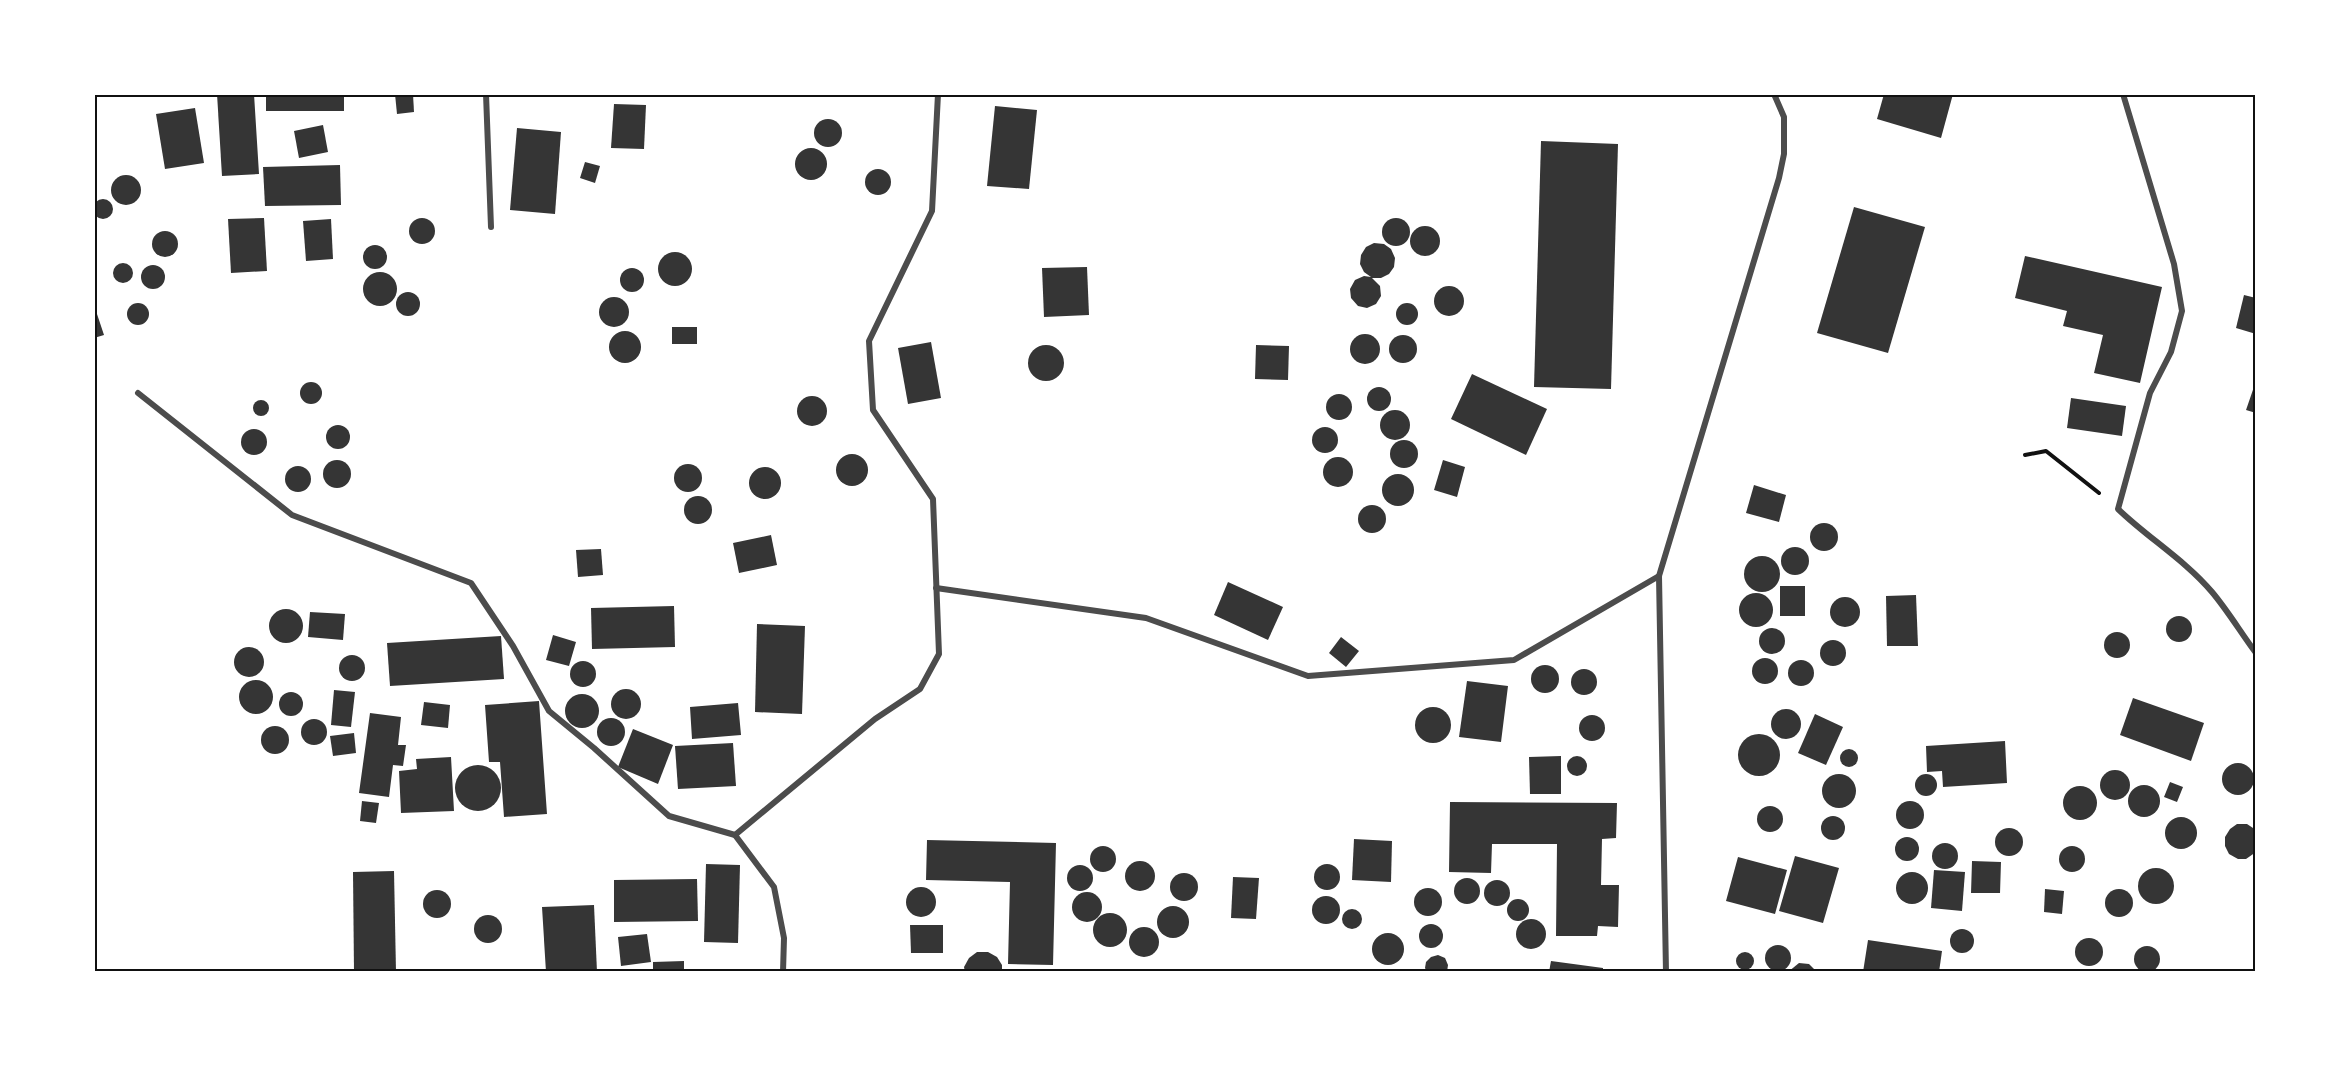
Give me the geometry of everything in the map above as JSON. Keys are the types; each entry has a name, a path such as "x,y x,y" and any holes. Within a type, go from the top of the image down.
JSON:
{"street":[{"path":"486,94 491,227"},
{"path":"735,835 875,718 920,689 939,654 933,499 873,410 869,342 932,211 938,94"},
{"path":"1666,972 1659,576 1779,178 1784,154 1784,117 1774,94"},
{"path":"2123,94 2174,264 2182,311 2171,352 2150,393 2118,509 2140,531 2176,556 2212,592 2256,653"},
{"path":"138,393 292,515 471,583 513,646 549,711 669,816 735,835 774,887 784,938 783,972"},
{"path":"936,588 1146,618 1308,676 1514,660 1659,576"}],"path":[{"path":"2025,455 2046,451 2118,509"}],"building":[{"path":"217,94 254,94 259,174 222,176"},
{"path":"266,94 344,94 344,111 266,111"},
{"path":"395,94 413,94 414,112 397,114"},
{"path":"1884,94 1953,94 1941,138 1877,119"},
{"path":"614,104 646,105 644,149 611,148"},
{"path":"995,106 1037,110 1029,189 987,186"},
{"path":"195,108 204,163 165,169 156,114"},
{"path":"828,119 838,123 842,133 838,143 828,147 818,143 814,133 818,123"},
{"path":"323,125 328,152 299,158 294,131"},
{"path":"517,128 561,132 555,214 510,210"},
{"path":"1541,141 1618,144 1611,389 1534,387"},
{"path":"811,148 822,153 827,164 822,175 811,180 800,175 795,164 800,153"},
{"path":"585,162 600,166 595,183 580,178"},
{"path":"340,165 341,205 265,206 263,167"},
{"path":"878,169 887,173 891,182 887,191 878,195 869,191 865,182 869,173"},
{"path":"126,175 137,179 141,190 137,201 126,205 115,201 111,190 115,179"},
{"path":"103,199 110,202 113,209 110,216 103,219 96,216 93,209 96,202"},
{"path":"1854,207 1925,227 1888,353 1817,333"},
{"path":"264,218 267,271 231,273 228,219"},
{"path":"422,218 431,222 435,231 431,240 422,244 413,240 409,231 413,222"},
{"path":"1396,218 1406,222 1410,232 1406,242 1396,246 1386,242 1382,232 1386,222"},
{"path":"331,219 333,259 306,261 303,221"},
{"path":"1425,226 1435,231 1440,241 1435,251 1425,256 1415,251 1410,241 1415,231"},
{"path":"165,231 174,235 178,244 174,253 165,257 156,253 152,244 156,235"},
{"path":"1374,243 1384,244 1391,249 1395,258 1394,267 1389,274 1381,278 1372,278 1380,286 1381,296 1376,304 1367,308 1358,306 1351,298 1350,289 1355,280 1364,276 1371,277 1364,272 1360,264 1361,255 1366,247"},
{"path":"375,245 380,246 386,252 386,262 380,268 375,269 370,268 364,262 363,257 364,252 370,246"},
{"path":"675,252 687,257 692,269 687,281 675,286 663,281 658,269 663,257"},
{"path":"2025,256 2162,287 2140,383 2094,373 2103,335 2063,326 2067,311 2015,298"},
{"path":"123,263 130,266 133,273 130,280 123,283 116,280 113,273 116,266"},
{"path":"153,265 158,266 164,272 164,282 158,288 153,289 148,288 142,282 141,277 142,272 148,266"},
{"path":"1087,267 1089,315 1044,317 1042,268"},
{"path":"632,268 637,269 643,275 643,285 637,291 632,292 627,291 621,285 620,280 621,275 627,269"},
{"path":"380,272 392,277 397,289 392,301 380,306 368,301 363,289 368,277"},
{"path":"1449,286 1460,290 1464,301 1460,312 1449,316 1438,312 1434,301 1438,290"},
{"path":"408,292 413,293 419,299 419,309 413,315 408,316 403,315 397,309 396,304 397,299 403,293"},
{"path":"2244,295 2256,298 2256,334 2236,328"},
{"path":"614,297 620,298 628,306 628,318 620,326 614,327 608,326 600,318 599,312 600,306 608,298"},
{"path":"138,303 146,306 149,314 146,322 138,325 130,322 127,314 130,306"},
{"path":"1403,303 1411,303 1418,310 1418,318 1411,325 1403,325 1396,318 1396,310"},
{"path":"94,305 104,335 94,338"},
{"path":"672,327 697,327 697,344 672,344"},
{"path":"625,331 636,336 641,347 636,358 625,363 614,358 609,347 614,336"},
{"path":"1365,334 1376,338 1380,349 1376,360 1365,364 1354,360 1350,349 1354,338"},
{"path":"1403,335 1413,339 1417,349 1413,359 1403,363 1393,359 1389,349 1393,339"},
{"path":"931,342 941,398 908,404 898,348"},
{"path":"1046,345 1058,351 1064,363 1058,375 1046,381 1034,375 1028,363 1034,351"},
{"path":"1256,345 1289,346 1288,380 1255,379"},
{"path":"1472,374 1547,409 1526,455 1451,419"},
{"path":"2256,381 2256,413 2246,410"},
{"path":"311,382 319,385 322,393 319,401 311,404 303,401 300,393 303,385"},
{"path":"1379,387 1388,390 1391,399 1388,408 1379,411 1370,408 1367,399 1370,390"},
{"path":"1339,394 1348,398 1352,407 1348,416 1339,420 1330,416 1326,407 1330,398"},
{"path":"812,396 818,397 826,405 826,417 818,425 812,426 806,425 798,417 797,411 798,405 806,397"},
{"path":"2071,398 2126,406 2122,436 2067,428"},
{"path":"258,400 264,400 269,408 267,414 258,416 253,411 253,405"},
{"path":"1395,410 1401,411 1409,419 1409,431 1401,439 1395,440 1389,439 1381,431 1380,425 1381,419 1389,411"},
{"path":"338,425 343,426 349,432 349,442 343,448 338,449 333,448 327,442 326,437 327,432 333,426"},
{"path":"1325,427 1334,431 1338,440 1334,449 1325,453 1316,449 1312,440 1316,431"},
{"path":"254,429 263,433 267,442 263,451 254,455 245,451 241,442 245,433"},
{"path":"1404,440 1414,444 1418,454 1414,464 1404,468 1394,464 1390,454 1394,444"},
{"path":"852,454 863,459 868,470 863,481 852,486 841,481 836,470 841,459"},
{"path":"1338,457 1349,461 1353,472 1349,483 1338,487 1327,483 1323,472 1327,461"},
{"path":"337,460 347,464 351,474 347,484 337,488 327,484 323,474 327,464"},
{"path":"1443,460 1465,467 1457,497 1434,490"},
{"path":"688,464 698,468 702,478 698,488 688,492 678,488 674,478 678,468"},
{"path":"298,466 307,470 311,479 307,488 298,492 289,488 285,479 289,470"},
{"path":"765,467 776,472 781,483 776,494 765,499 754,494 749,483 754,472"},
{"path":"1398,474 1409,479 1414,490 1409,501 1398,506 1387,501 1382,490 1387,479"},
{"path":"1754,485 1786,495 1779,522 1746,513"},
{"path":"698,496 708,500 712,510 708,520 698,524 688,520 684,510 688,500"},
{"path":"1372,505 1382,509 1386,519 1382,529 1372,533 1362,529 1358,519 1362,509"},
{"path":"1824,523 1834,527 1838,537 1834,547 1824,551 1814,547 1810,537 1814,527"},
{"path":"771,535 777,565 739,573 733,543"},
{"path":"1795,547 1805,551 1809,561 1805,571 1795,575 1785,571 1781,561 1785,551"},
{"path":"601,549 603,575 578,577 576,550"},
{"path":"1762,556 1775,561 1780,574 1775,587 1762,592 1749,587 1744,574 1749,561"},
{"path":"1228,582 1283,607 1268,640 1214,615"},
{"path":"1780,586 1805,586 1805,616 1780,616"},
{"path":"1756,593 1768,598 1773,610 1768,622 1756,627 1744,622 1739,610 1744,598"},
{"path":"1916,595 1918,646 1887,646 1886,596"},
{"path":"1845,597 1856,601 1860,612 1856,623 1845,627 1834,623 1830,612 1834,601"},
{"path":"674,606 675,647 592,649 591,608"},
{"path":"286,609 298,614 303,626 298,638 286,643 274,638 269,626 274,614"},
{"path":"310,612 345,614 343,640 308,637"},
{"path":"2179,616 2188,620 2192,629 2188,638 2179,642 2170,638 2166,629 2170,620"},
{"path":"757,624 805,626 802,714 755,712"},
{"path":"1772,628 1782,631 1785,641 1782,651 1772,654 1762,651 1759,641 1762,631"},
{"path":"2117,632 2126,636 2130,645 2126,654 2117,658 2108,654 2104,645 2108,636"},
{"path":"553,635 576,642 569,666 546,660"},
{"path":"501,636 504,679 390,686 387,643"},
{"path":"1341,637 1359,651 1346,667 1329,653"},
{"path":"1833,640 1842,644 1846,653 1842,662 1833,666 1824,662 1820,653 1824,644"},
{"path":"249,647 255,648 263,656 263,668 255,676 249,677 243,676 235,668 234,662 235,656 243,648"},
{"path":"352,655 361,659 365,668 361,677 352,681 343,677 339,668 343,659"},
{"path":"1765,658 1774,662 1778,671 1774,680 1765,684 1756,680 1752,671 1756,662"},
{"path":"1801,660 1810,664 1814,673 1810,682 1801,686 1792,682 1788,673 1792,664"},
{"path":"583,661 593,664 596,674 593,684 583,687 573,684 570,674 573,664"},
{"path":"1545,665 1555,669 1559,679 1555,689 1545,693 1535,689 1531,679 1535,669"},
{"path":"1584,669 1593,673 1597,682 1593,691 1584,695 1575,691 1571,682 1575,673"},
{"path":"256,680 268,685 273,697 268,709 256,714 244,709 239,697 244,685"},
{"path":"1467,681 1508,686 1501,742 1459,737"},
{"path":"626,689 637,693 641,704 637,715 626,719 615,715 611,704 615,693"},
{"path":"334,690 355,692 351,727 331,725"},
{"path":"291,692 299,696 303,704 299,712 291,716 283,712 279,704 283,696"},
{"path":"582,694 594,699 599,711 594,723 582,728 570,723 565,711 570,699"},
{"path":"2133,698 2204,723 2191,761 2120,735"},
{"path":"539,701 547,814 504,817 500,762 489,762 485,705"},
{"path":"424,702 450,705 448,728 421,725"},
{"path":"738,703 741,735 692,739 690,707"},
{"path":"1433,707 1446,712 1451,725 1446,738 1433,743 1420,738 1415,725 1420,712"},
{"path":"1786,709 1797,713 1801,724 1797,735 1786,739 1775,735 1771,724 1775,713"},
{"path":"370,713 401,717 398,745 406,745 403,766 393,765 389,797 359,793"},
{"path":"1815,714 1843,727 1826,765 1798,753"},
{"path":"1592,715 1601,719 1605,728 1601,737 1592,741 1583,737 1579,728 1583,719"},
{"path":"611,718 621,722 625,732 621,742 611,746 601,742 597,732 601,722"},
{"path":"314,719 323,723 327,732 323,741 314,745 305,741 301,732 305,723"},
{"path":"275,726 285,730 289,740 285,750 275,754 265,750 261,740 265,730"},
{"path":"633,729 673,745 658,784 618,767"},
{"path":"354,733 356,753 333,756 330,736"},
{"path":"1759,734 1774,740 1780,755 1774,770 1759,776 1744,770 1738,755 1744,740"},
{"path":"2005,741 2007,783 1943,787 1942,771 1927,772 1926,746"},
{"path":"733,743 736,786 678,789 675,746"},
{"path":"1845,749 1853,749 1858,754 1856,765 1845,767 1840,762 1840,754"},
{"path":"1561,756 1561,794 1530,794 1529,757"},
{"path":"1573,756 1581,756 1587,762 1587,770 1581,776 1573,776 1567,770 1567,762"},
{"path":"451,757 454,811 401,813 399,771 417,769 416,759"},
{"path":"2238,763 2250,767 2254,779 2250,791 2238,795 2226,791 2222,779 2226,767"},
{"path":"478,765 494,772 501,788 494,804 478,811 462,804 455,788 462,772"},
{"path":"2115,770 2121,771 2129,779 2129,791 2121,799 2115,800 2109,799 2101,791 2100,785 2101,779 2109,771"},
{"path":"1839,774 1851,779 1856,791 1851,803 1839,808 1827,803 1822,791 1827,779"},
{"path":"1922,774 1930,774 1937,781 1937,789 1930,796 1922,796 1915,789 1915,781"},
{"path":"2170,782 2183,787 2177,802 2164,797"},
{"path":"2144,785 2155,790 2160,801 2155,812 2144,817 2133,812 2128,801 2133,790"},
{"path":"2080,786 2092,791 2097,803 2092,815 2080,820 2068,815 2063,803 2068,791"},
{"path":"362,801 379,803 376,823 360,821"},
{"path":"1910,801 1920,805 1924,815 1920,825 1910,829 1900,825 1896,815 1900,805"},
{"path":"1450,802 1617,803 1616,838 1602,839 1601,885 1619,885 1618,927 1598,926 1597,936 1556,936 1557,844 1492,844 1491,873 1449,872"},
{"path":"1770,806 1779,810 1783,819 1779,828 1770,832 1761,828 1757,819 1761,810"},
{"path":"1833,816 1841,820 1845,828 1841,836 1833,840 1825,836 1821,828 1825,820"},
{"path":"2181,817 2192,822 2197,833 2192,844 2181,849 2170,844 2165,833 2170,822"},
{"path":"2237,824 2247,824 2256,830 2256,852 2246,859 2238,859 2229,854 2225,846 2225,837"},
{"path":"2009,828 2019,832 2023,842 2019,852 2009,856 1999,852 1995,842 1999,832"},
{"path":"1907,837 1915,841 1919,849 1915,857 1907,861 1899,857 1895,849 1899,841"},
{"path":"1354,839 1392,841 1391,882 1352,880"},
{"path":"927,840 1056,843 1053,965 1008,964 1010,882 926,880"},
{"path":"1945,843 1954,847 1958,856 1954,865 1945,869 1936,865 1932,856 1936,847"},
{"path":"1103,846 1112,850 1116,859 1112,868 1103,872 1094,868 1090,859 1094,850"},
{"path":"2072,846 2081,850 2085,859 2081,868 2072,872 2063,868 2059,859 2063,850"},
{"path":"1795,856 1839,868 1823,923 1779,911"},
{"path":"1738,857 1787,870 1775,914 1726,901"},
{"path":"1140,861 1151,865 1155,876 1151,887 1140,891 1129,887 1125,876 1129,865"},
{"path":"1972,861 2001,862 2000,893 1971,893"},
{"path":"706,864 740,865 738,943 704,942"},
{"path":"1327,864 1337,867 1340,877 1337,887 1327,890 1317,887 1314,877 1317,867"},
{"path":"1080,865 1089,869 1093,878 1089,887 1080,891 1071,887 1067,878 1071,869"},
{"path":"2156,868 2169,873 2174,886 2169,899 2156,904 2143,899 2138,886 2143,873"},
{"path":"1934,870 1965,872 1962,911 1931,908"},
{"path":"394,871 396,972 354,972 353,872"},
{"path":"1912,872 1923,877 1928,888 1923,899 1912,904 1901,899 1896,888 1901,877"},
{"path":"1184,873 1194,877 1198,887 1194,897 1184,901 1174,897 1170,887 1174,877"},
{"path":"1233,877 1259,878 1256,919 1231,918"},
{"path":"1467,878 1476,882 1480,891 1476,900 1467,904 1458,900 1454,891 1458,882"},
{"path":"697,879 698,921 614,922 614,880"},
{"path":"1497,880 1506,884 1510,893 1506,902 1497,906 1488,902 1484,893 1488,884"},
{"path":"921,887 932,891 936,902 932,913 921,917 910,913 906,902 910,891"},
{"path":"1428,888 1438,892 1442,902 1438,912 1428,916 1418,912 1414,902 1418,892"},
{"path":"2045,889 2064,891 2062,914 2044,912"},
{"path":"2119,889 2129,893 2133,903 2129,913 2119,917 2109,913 2105,903 2109,893"},
{"path":"437,890 447,894 451,904 447,914 437,918 427,914 423,904 427,894"},
{"path":"1087,892 1097,897 1102,907 1097,917 1087,922 1077,917 1072,907 1077,897"},
{"path":"1326,896 1336,900 1340,910 1336,920 1326,924 1316,920 1312,910 1316,900"},
{"path":"1518,899 1526,902 1529,910 1526,918 1518,921 1510,918 1507,910 1510,902"},
{"path":"594,905 597,972 546,972 542,907"},
{"path":"1173,906 1184,911 1189,922 1184,933 1173,938 1162,933 1157,922 1162,911"},
{"path":"1352,909 1359,912 1362,919 1359,926 1352,929 1345,926 1342,919 1345,912"},
{"path":"1110,913 1122,918 1127,930 1122,942 1110,947 1098,942 1093,930 1098,918"},
{"path":"488,915 498,919 502,929 498,939 488,943 478,939 474,929 478,919"},
{"path":"1531,919 1542,923 1546,934 1542,945 1531,949 1520,945 1516,934 1520,923"},
{"path":"1431,924 1440,927 1443,936 1440,945 1431,948 1422,945 1419,936 1422,927"},
{"path":"910,925 943,925 943,953 911,953"},
{"path":"1144,927 1150,928 1158,936 1158,948 1150,956 1144,957 1138,956 1130,948 1129,942 1130,936 1138,928"},
{"path":"1962,929 1967,930 1973,936 1973,946 1967,952 1962,953 1957,952 1951,946 1950,941 1951,936 1957,930"},
{"path":"1388,933 1399,938 1404,949 1399,960 1388,965 1377,960 1372,949 1377,938"},
{"path":"647,934 651,962 621,966 618,937"},
{"path":"2089,938 2099,942 2103,952 2099,962 2089,966 2079,962 2075,952 2079,942"},
{"path":"1868,940 1942,951 1939,972 1863,972"},
{"path":"1778,945 1787,949 1791,958 1787,967 1778,971 1769,967 1765,958 1769,949"},
{"path":"2147,946 2157,949 2160,959 2157,969 2147,972 2137,969 2134,959 2137,949"},
{"path":"977,952 988,952 997,957 1002,965 1002,972 965,972 964,967 969,958"},
{"path":"1745,952 1751,955 1754,961 1751,967 1745,970 1739,967 1736,961 1739,955"},
{"path":"1438,955 1445,958 1448,965 1447,972 1427,972 1426,962"},
{"path":"684,961 684,972 653,972 653,962"},
{"path":"1551,961 1603,968 1603,972 1549,972"},
{"path":"1799,963 1809,964 1817,972 1788,972"}]}
